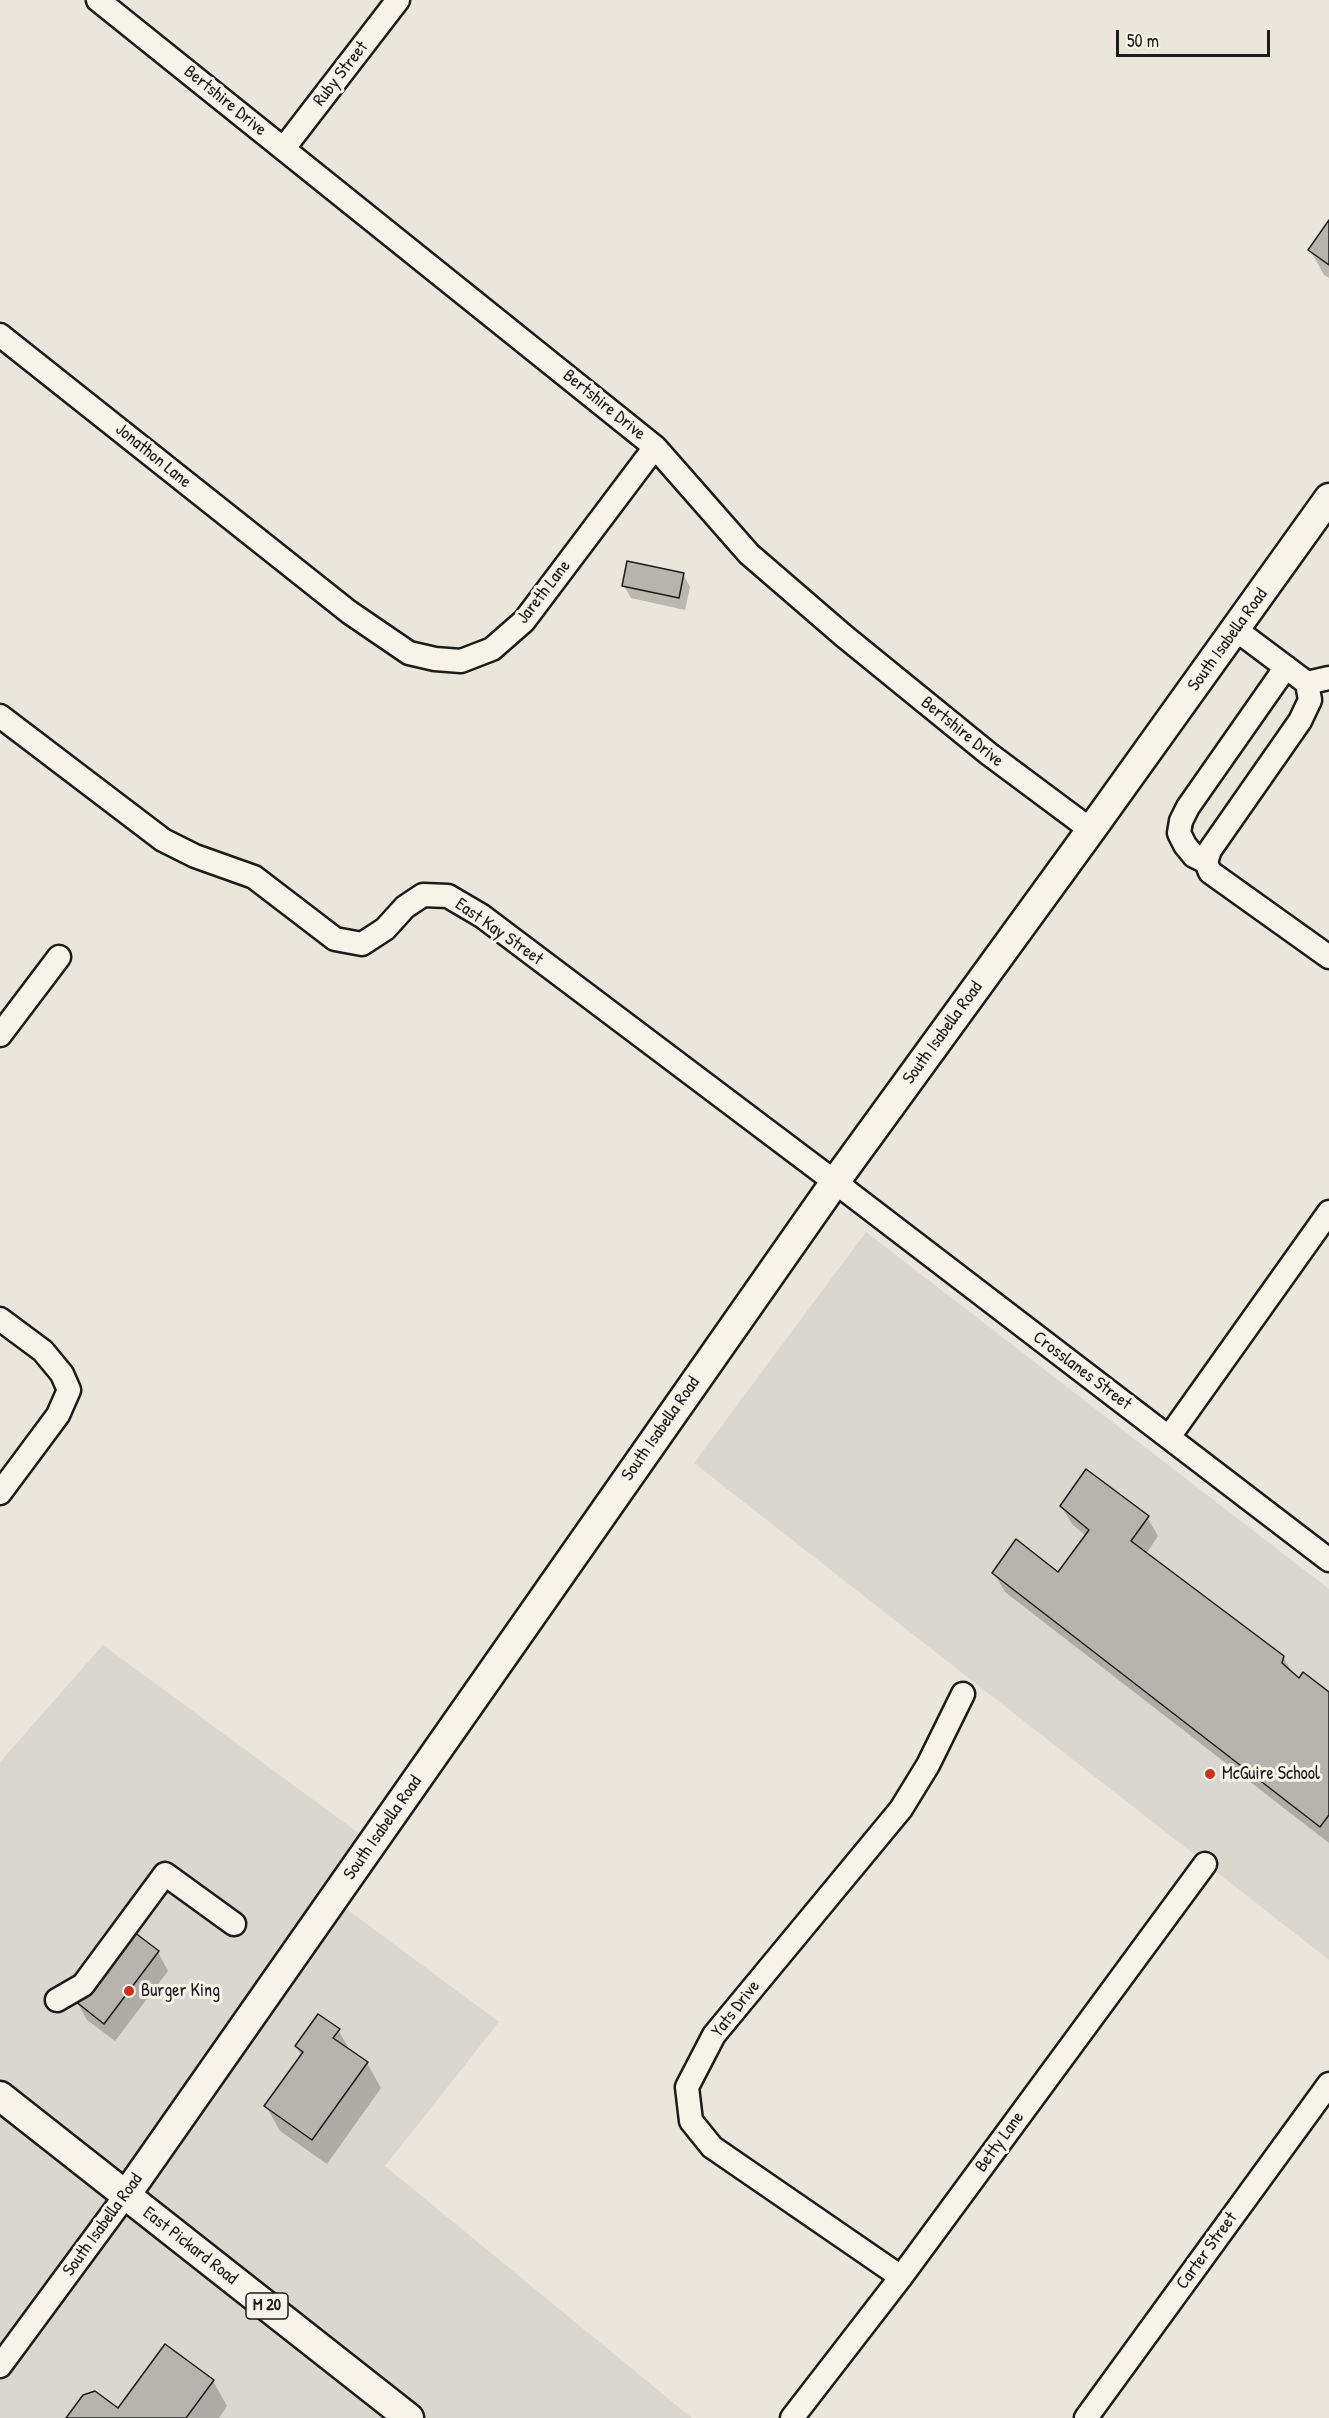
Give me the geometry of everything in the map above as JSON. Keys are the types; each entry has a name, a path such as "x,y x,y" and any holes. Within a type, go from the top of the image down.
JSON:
{"main road":[{"name":"South Isabella Road","path":"126,2195 835,1182 1329,498"},
{"name":"East Pickard Road","path":"0,2096 409,2418"}],"street":[{"name":"Bertshire Drive","path":"98,0 655,447 749,554 844,636 980,746 1091,830"},
{"name":"Ruby Street","path":"284,148 398,0"},
{"name":"Jonathon Lane","path":"0,335 306,578"},
{"name":"Jareth Lane","path":"306,578 349,612 409,653 435,659 461,661 492,649 524,621 655,447"},
{"path":"1235,629 1286,668 1318,680 1300,722 1210,850 1206,862 1210,872 1329,957"},
{"path":"1206,862 1194,856 1185,845 1179,833 1181,821 1188,807 1286,668"},
{"name":"East Kay Street","path":"0,716 164,840 195,856 254,877 335,939 362,944 385,928 405,907 423,895 448,897 482,916 835,1182"},
{"path":"0,1035 58,957"},
{"name":"Crosslanes Street","path":"835,1182 1329,1560"},
{"path":"1169,1437 1329,1212"},
{"path":"0,1319 43,1351 62,1374 69,1390 58,1415 0,1493"},
{"name":"Yats Drive","path":"901,2277 712,2147 691,2121 687,2087 714,2034 900,1809 928,1765 963,1694"},
{"name":"Betty Lane","path":"792,2418 901,2277 1205,1864"},
{"path":"57,2000 83,1985 165,1874 234,1924"},
{"name":"Carter Street","path":"1086,2418 1329,2084"},
{"name":"South Isabella Road","path":"0,2366 126,2195"}],"shaded area":[{"name":"McGuire School","path":"866,1232 1329,1589 1329,1960 694,1463"},
{"path":"103,1645 372,1843 333,1899 499,2022 385,2166 692,2418 0,2418 0,1762"}],"building":[{"path":"1329,220 1329,265 1308,250"},
{"path":"627,561 684,573 679,598 622,586"},
{"path":"1086,1469 1149,1516 1131,1541 1284,1656 1282,1663 1299,1678 1303,1672 1329,1692 1329,1815 1320,1827 992,1573 1016,1539 1058,1572 1089,1530 1060,1506"},
{"path":"130,1929 159,1951 104,2024 75,2001"},
{"path":"318,2014 340,2029 333,2038 368,2062 312,2140 264,2106 303,2052 295,2046"},
{"path":"165,2344 214,2380 186,2418 66,2418 83,2395 95,2391 118,2408"}],"place":[{"name":"McGuire School","path":"1210,1774"},
{"name":"Burger King","path":"129,1991"}]}
